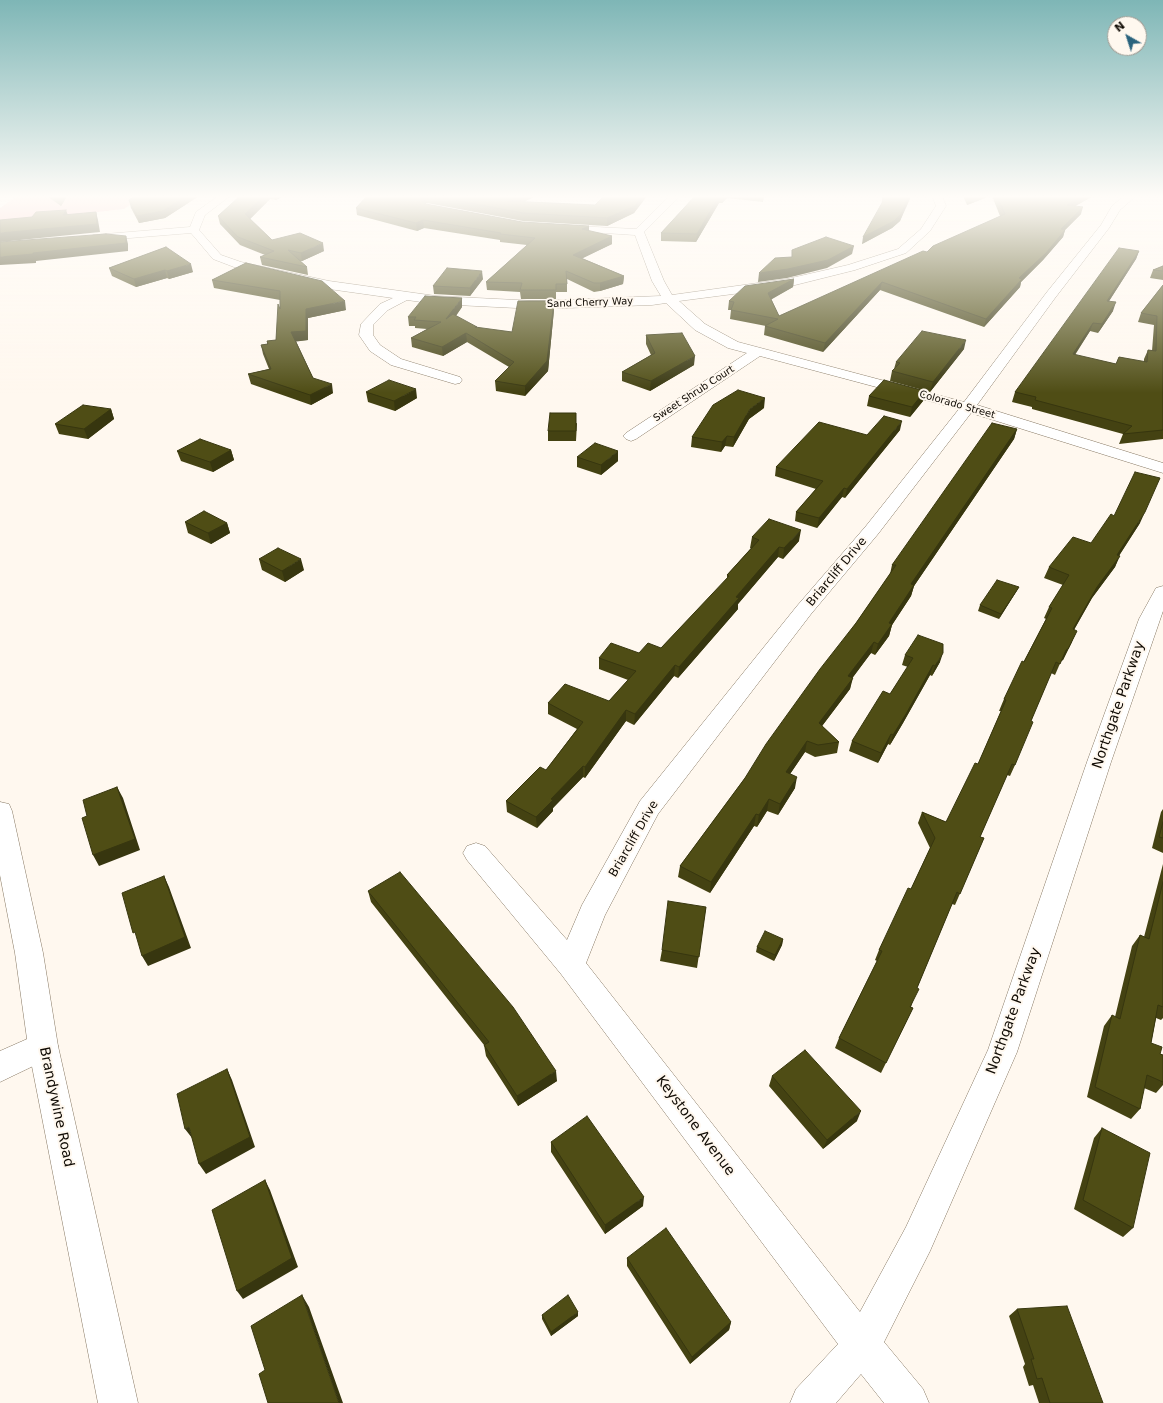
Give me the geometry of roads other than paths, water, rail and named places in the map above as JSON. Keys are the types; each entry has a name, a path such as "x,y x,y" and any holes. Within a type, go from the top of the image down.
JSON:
{"street":[{"name":"Sand Cherry Way","path":"229,261 238,265 329,285 405,296 436,300 537,305 652,301 787,283 851,268 869,261"},
{"name":"Colorado Street","path":"650,261 658,281 668,298 700,327 733,345 968,407 1163,468"},
{"name":"Briarcliff Drive","path":"571,965 592,913 649,808 804,610 872,530 968,407 1077,261"},
{"path":"405,296 384,307 367,324 366,334 375,348 396,362 455,380"},
{"name":"Sweet Shrub Court","path":"631,436 757,352"},
{"name":"Northgate Parkway","path":"810,1403 862,1345 918,1239 1002,1052 1099,762 1149,619 1163,592"},
{"name":"Brandywine Road","path":"0,810 29,953 43,1046 118,1403"},
{"name":"Keystone Avenue","path":"476,853 571,965 862,1345 909,1403"},
{"path":"0,1067 43,1046"}]}
